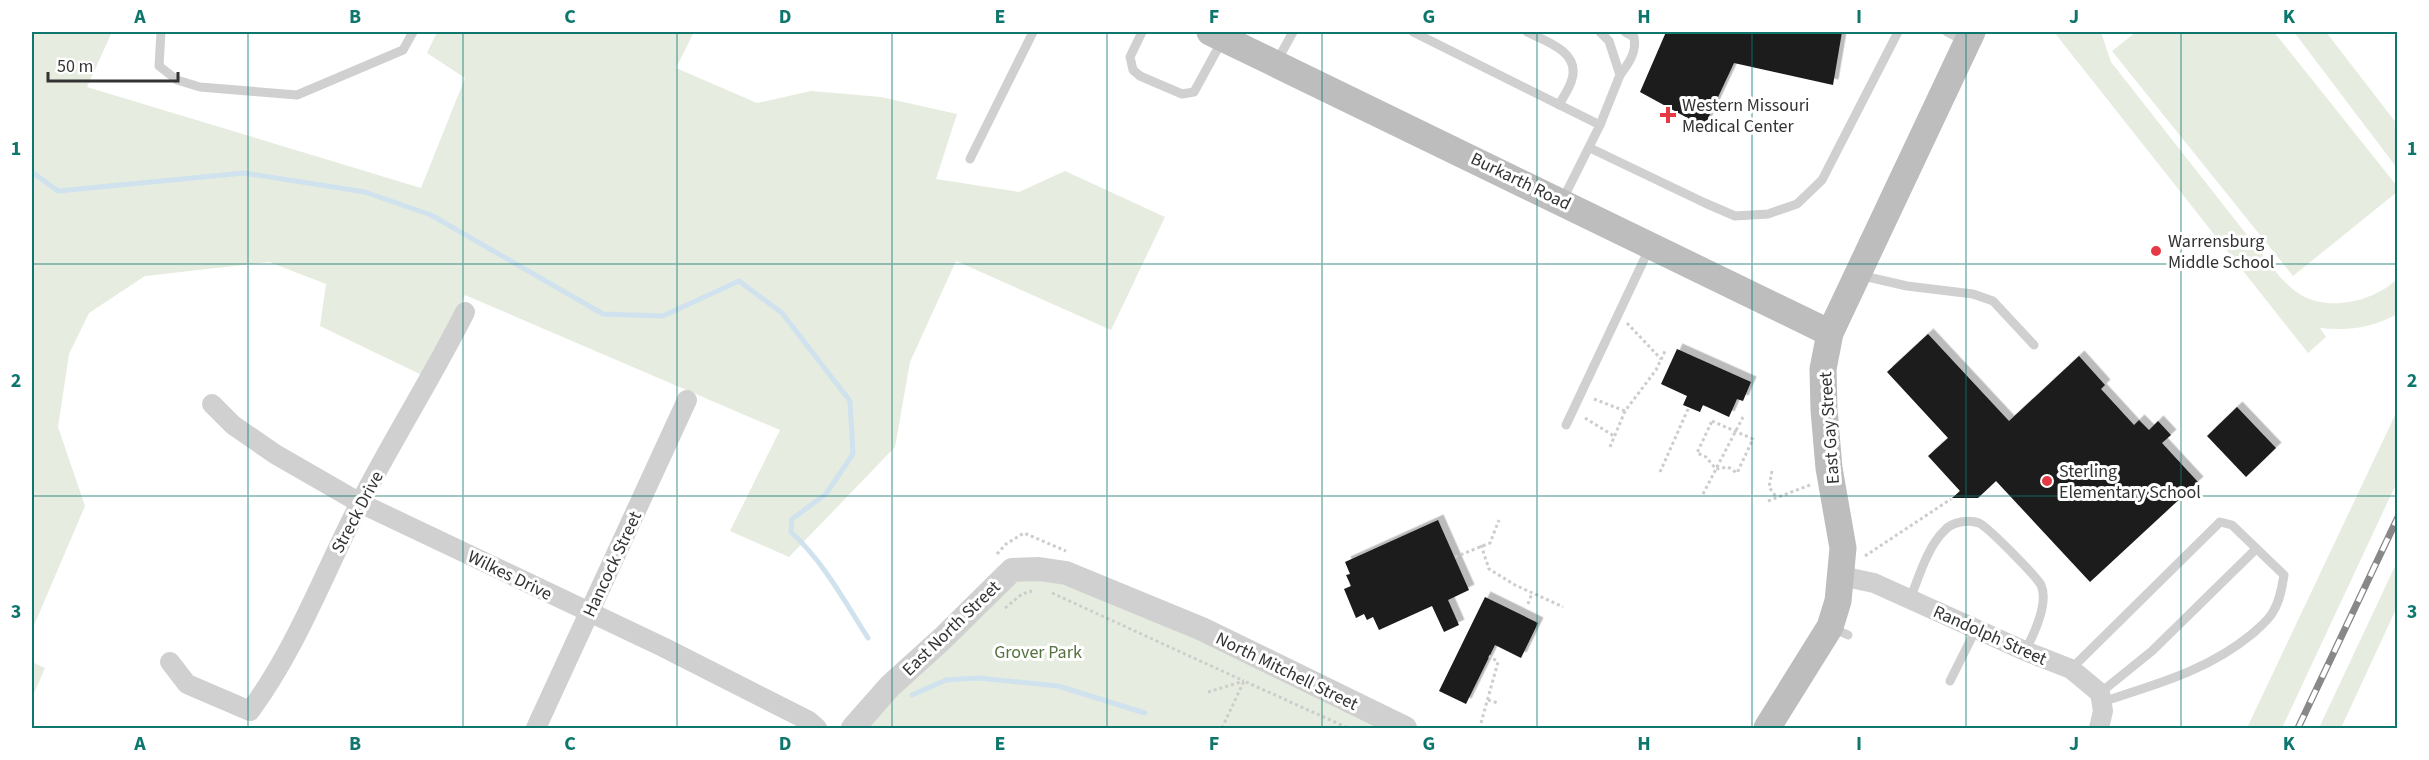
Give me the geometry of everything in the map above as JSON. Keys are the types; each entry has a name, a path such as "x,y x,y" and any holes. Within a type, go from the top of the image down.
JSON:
{"main road":[{"name":"Burkarth Road","path":"1217,35 1830,333"},
{"name":"East Gay Street","path":"1767,729 1839,631 1838,602 1842,537 1831,477 1824,410 1823,369 1830,333 1962,35"}],"street":[{"name":"Streck Drive","path":"170,662 187,684 250,711 271,683 360,503 440,362 465,312"},
{"name":"Hancock Street","path":"536,729 687,400"},
{"name":"Wilkes Drive","path":"212,404 233,425 274,454 360,503 663,647 799,716 817,729"},
{"name":"East North Street","path":"853,729 890,686 1012,570 1038,569 1066,573 1202,628"},
{"name":"Randolph Street","path":"1841,576 1874,583 2025,651 2071,669 2101,698"},
{"name":"North Mitchell Street","path":"1202,628 1405,729"},
{"path":"2099,729 2103,711 2101,698"}],"lane":[{"path":"160,32 159,66 177,80 200,87 297,95 403,50 413,32"},
{"path":"970,159 1033,32"},
{"path":"1142,32 1130,57 1133,70 1140,76 1182,94 1194,92 1217,35"},
{"path":"1276,63 1293,32"},
{"path":"1413,32 1600,125"},
{"path":"1527,32 1564,51 1573,64 1573,79 1559,105"},
{"path":"1600,32 1609,41 1620,75"},
{"path":"1562,201 1590,148 1620,75 1631,60 1636,46 1634,37 1625,32"},
{"path":"1590,148 1736,216 1768,214 1797,204 1822,180 1898,32"},
{"path":"1566,425 1651,245"},
{"path":"1857,274 1907,286 1973,294 1993,301 2034,345"},
{"path":"1910,599 1934,542 1946,528 1964,521 1980,523 2010,551 2041,586 2042,597 2037,629 2025,651"},
{"path":"2071,669 2220,522 2232,525 2284,575 2282,591 2274,611 2259,628 2231,651 2178,678 2101,698"},
{"path":"2101,698 2256,549"},
{"path":"1950,681 1976,629"}],"path":[{"path":"1626,322 1661,359"},
{"path":"1610,447 1625,411 1656,370 1666,349"},
{"path":"1614,436 1584,419 1595,397 1625,411"},
{"path":"1660,472 1689,407"},
{"path":"1703,494 1743,417"},
{"path":"1712,421 1753,439 1737,473 1728,467 1716,469 1706,457 1697,453 1712,421"},
{"path":"1772,471 1769,487 1777,498"},
{"path":"1768,501 1831,477"},
{"path":"1862,552 1861,559 1951,499"},
{"path":"1455,557 1490,543 1499,520"},
{"path":"994,557 1006,544 1024,533 1074,555"},
{"path":"1481,545 1489,569 1563,607"},
{"path":"1004,609 1022,594 1042,588 1348,729"},
{"path":"1528,604 1532,593"},
{"path":"1481,723 1498,662 1489,656"},
{"path":"1208,692 1244,681"},
{"path":"1222,729 1244,681"},
{"path":"1488,700 1498,703"}],"green space":[{"path":"35,32 112,32 87,87 421,188 465,78 427,53 437,32 694,32 676,68 757,103 811,91 881,97 957,114 936,179 1019,192 1065,171 1165,217 1111,330 956,261 910,362 895,447 789,557 730,531 780,430 465,295 428,378 320,326 326,284 269,262 145,276 89,313 69,354 58,427 85,506 32,630 32,40"},
{"path":"2054,32 2101,32 2111,62 2280,277 2292,289 2301,295 2325,303 2352,302 2377,293 2397,279 2397,314 2378,323 2360,327 2320,328 2326,337 2308,353"},
{"path":"2136,32 2274,32 2397,186 2397,192 2293,276 2112,51"},
{"path":"2294,32 2326,32 2397,124 2397,168"},
{"path":"2397,411 2397,482 2282,728 2247,728"},
{"path":"2397,562 2397,607 2341,728 2319,728"},
{"name":"Grover Park","path":"1038,569 1396,728 855,728 985,596"},
{"path":"32,662 45,668 32,698"}],"building":[{"path":"1666,32 1842,32 1833,85 1734,63 1704,127 1640,92"},
{"path":"1928,334 2009,421 2079,356 2105,385 2101,389 2134,425 2139,420 2149,430 2158,421 2171,435 2162,443 2198,482 2090,582 1996,481 1978,498 1952,498 1960,491 1928,456 1948,438 1887,372"},
{"path":"1677,349 1751,382 1743,401 1737,399 1729,417 1703,405 1700,412 1683,405 1687,396 1661,384"},
{"path":"2237,407 2276,448 2246,477 2207,436"},
{"path":"1438,520 1469,590 1448,600 1459,625 1444,632 1432,606 1379,630 1373,617 1367,620 1364,614 1356,618 1344,589 1351,586 1346,575 1350,574 1345,562"},
{"path":"1485,597 1538,623 1521,658 1495,645 1466,704 1439,691"}],"waterway":[{"path":"32,172 58,191 244,173 365,192 431,215 603,314 663,316 739,281 782,313 850,401 853,454 826,494 792,519 791,532 803,543 823,569 868,638"},
{"path":"912,695 946,680 978,678 1058,686 1145,713"}],"railway":[{"path":"2298,728 2398,517"}],"place":[{"name":"Western Missouri Medical Center","path":"1668,115"},
{"name":"Warrensburg Middle School","path":"2156,251"},
{"name":"Sterling Elementary School","path":"2047,481"}]}
